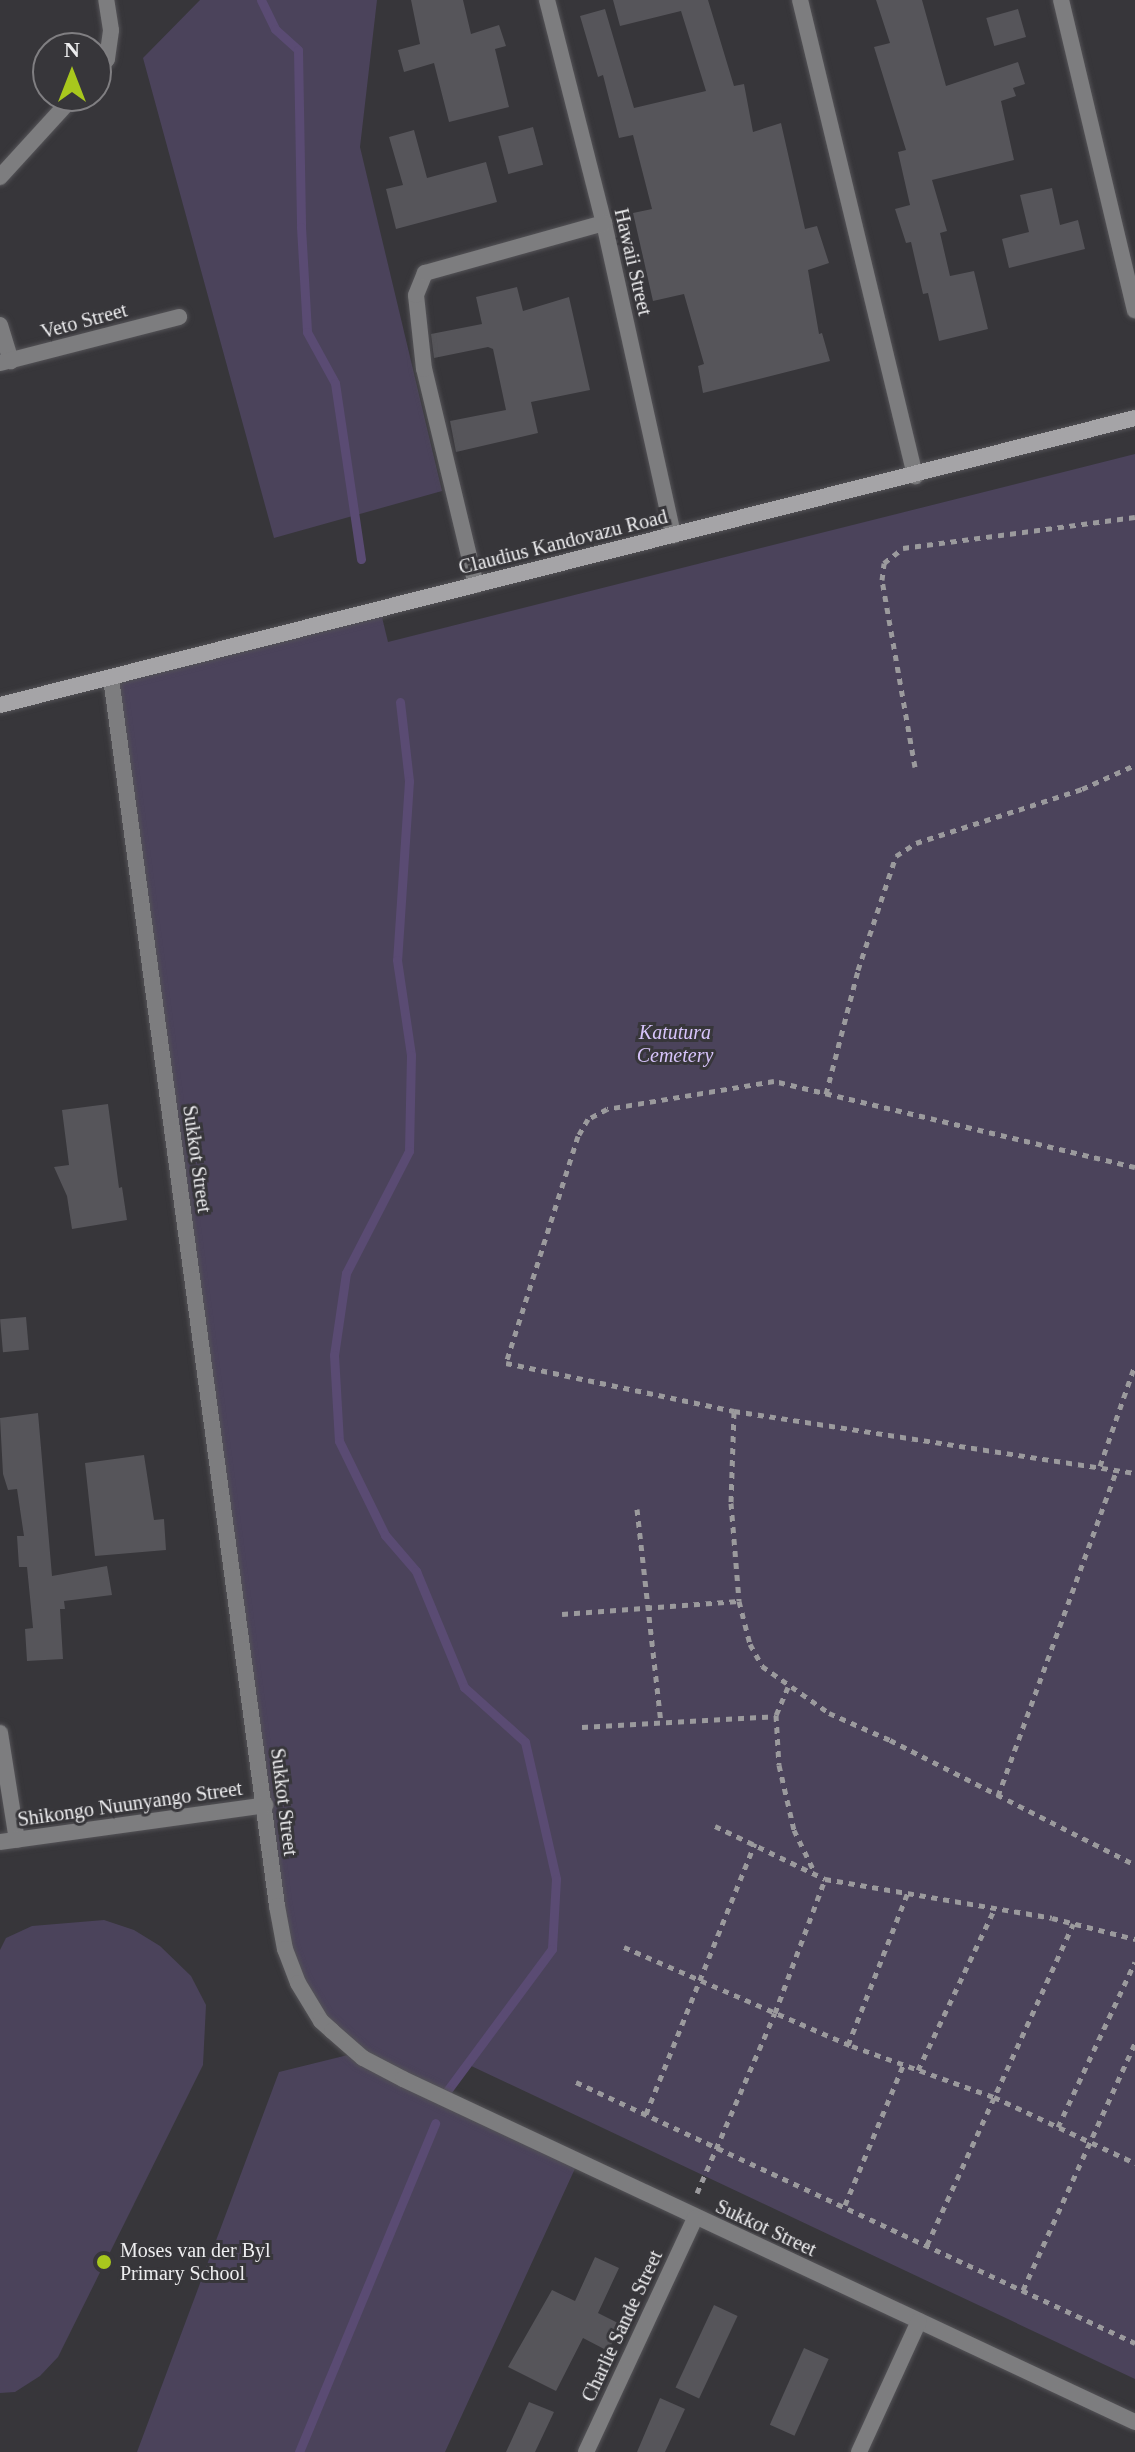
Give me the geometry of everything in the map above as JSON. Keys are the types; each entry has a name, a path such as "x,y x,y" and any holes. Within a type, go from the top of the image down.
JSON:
{"street":[{"path":"106,0 111,32"},
{"name":"Hawaii Street","path":"547,0 604,223 673,535"},
{"path":"800,0 915,476"},
{"path":"1061,0 1135,310"},
{"path":"0,177 59,112"},
{"path":"476,585 424,369 416,295 425,273 604,223"},
{"name":"Veto Street","path":"5,362 179,317"},
{"path":"0,325 5,362"},
{"name":"Claudius Kandovazu Road","path":"0,705 1135,418"},
{"name":"Sukkot Street","path":"111,678 285,1949 298,1983 321,2021 363,2058 691,2216 1135,2422"},
{"path":"0,1733 8,1841"},
{"name":"Shikongo Nuunyango Street","path":"8,1841 265,1805"},
{"name":"Charlie Sande Street","path":"586,2452 691,2216"},
{"path":"859,2452 919,2321"}],"path":[{"path":"915,767 882,580 884,563 903,548 1135,517"},
{"path":"826,1094 858,970 896,856 916,843 1082,789 1135,765"},
{"path":"1135,1167 774,1081 607,1109 588,1119 578,1136 506,1363 734,1411 1135,1473"},
{"path":"1100,1466 1135,1365"},
{"path":"734,1411 731,1503 739,1601 750,1644 762,1666 829,1713 1135,1865"},
{"path":"998,1796 1117,1469"},
{"path":"637,1509 661,1722"},
{"path":"562,1614 739,1601"},
{"path":"788,1687 776,1715 779,1765 794,1830 816,1874"},
{"path":"582,1727 776,1715"},
{"path":"715,1826 825,1879 995,1908 1135,1939"},
{"path":"646,2114 755,1843"},
{"path":"691,2216 775,2013 825,1879"},
{"path":"848,2045 908,1892"},
{"path":"918,2070 995,1908"},
{"path":"927,2245 1073,1924"},
{"path":"624,1947 848,2045 994,2097 1135,2163"},
{"path":"1058,2127 1135,1962"},
{"path":"1023,2290 1088,2140 1135,2043"},
{"path":"845,2205 904,2065"},
{"path":"576,2082 1135,2343"}],"green space":[{"path":"200,0 377,0 360,147 442,491 274,538 143,58"},
{"name":"Katutura Cemetery","path":"1135,454 1135,2379 467,2064 446,2092 578,2162 445,2452 137,2452 279,2072 356,2053 321,2021 285,1949 111,678 380,609 388,642"},
{"path":"104,1920 134,1930 160,1946 191,1976 206,2005 203,2065 58,2357 40,2376 15,2392 0,2393 0,1950 6,1938 32,1926"}],"building":[{"path":"411,0 463,0 471,34 499,25 506,46 495,49 509,107 449,122 434,63 404,72 398,50 420,44"},
{"path":"613,0 708,0 734,86 744,84 753,132 781,123 805,229 817,226 829,263 808,270 819,334 822,333 830,361 703,393 698,366 704,364 684,294 653,301 633,213 652,209 633,135 619,138 603,75 598,77 580,16 605,9 634,108 706,91 681,11 620,26"},
{"path":"876,0 922,0 946,86 1018,62 1025,84 1013,88 1016,96 1001,101 1014,160 932,180 947,231 940,233 950,276 974,271 988,329 939,341 928,293 923,294 911,242 906,243 895,209 910,205 898,152 906,150 874,47 890,43"},
{"path":"1018,9 1026,37 994,46 986,18"},
{"path":"533,127 543,165 508,174 498,136"},
{"path":"414,130 427,178 486,162 497,202 396,229 386,189 403,185 389,137"},
{"path":"1052,188 1060,225 1078,220 1085,249 1009,268 1002,239 1029,232 1020,195"},
{"path":"517,287 523,311 569,297 590,390 531,402 538,433 456,452 450,421 506,410 493,349 488,347 434,358 431,334 482,324 476,297"},
{"path":"108,1104 119,1188 122,1187 127,1220 72,1229 67,1196 54,1167 69,1165 62,1110"},
{"path":"26,1317 29,1350 3,1352 0,1319"},
{"path":"38,1413 52,1576 107,1566 112,1595 64,1601 65,1609 60,1609 63,1659 27,1661 25,1629 33,1628 27,1567 19,1567 17,1536 24,1536 17,1489 8,1490 3,1474 0,1418"},
{"path":"144,1455 154,1520 164,1519 166,1550 95,1556 85,1463"},
{"path":"595,2257 619,2268 598,2313 622,2325 608,2351 583,2338 556,2391 508,2367 552,2290 575,2301"},
{"path":"714,2305 738,2316 699,2398 676,2387"},
{"path":"804,2348 829,2359 794,2436 770,2425"},
{"path":"660,2398 685,2409 665,2452 637,2452"},
{"path":"529,2402 554,2412 535,2452 506,2452"}],"waterway":[{"path":"261,0 275,29 298,50 301,227 307,332 335,383 361,559"},
{"path":"400,702 409,781 397,960 411,1055 409,1151 346,1273 334,1355 339,1441 385,1535 416,1571 464,1687 525,1742 556,1879 552,1949 446,2092"},
{"path":"299,2452 435,2123"}],"place":[{"name":"Moses van der Byl Primary School","path":"104,2262"}]}
